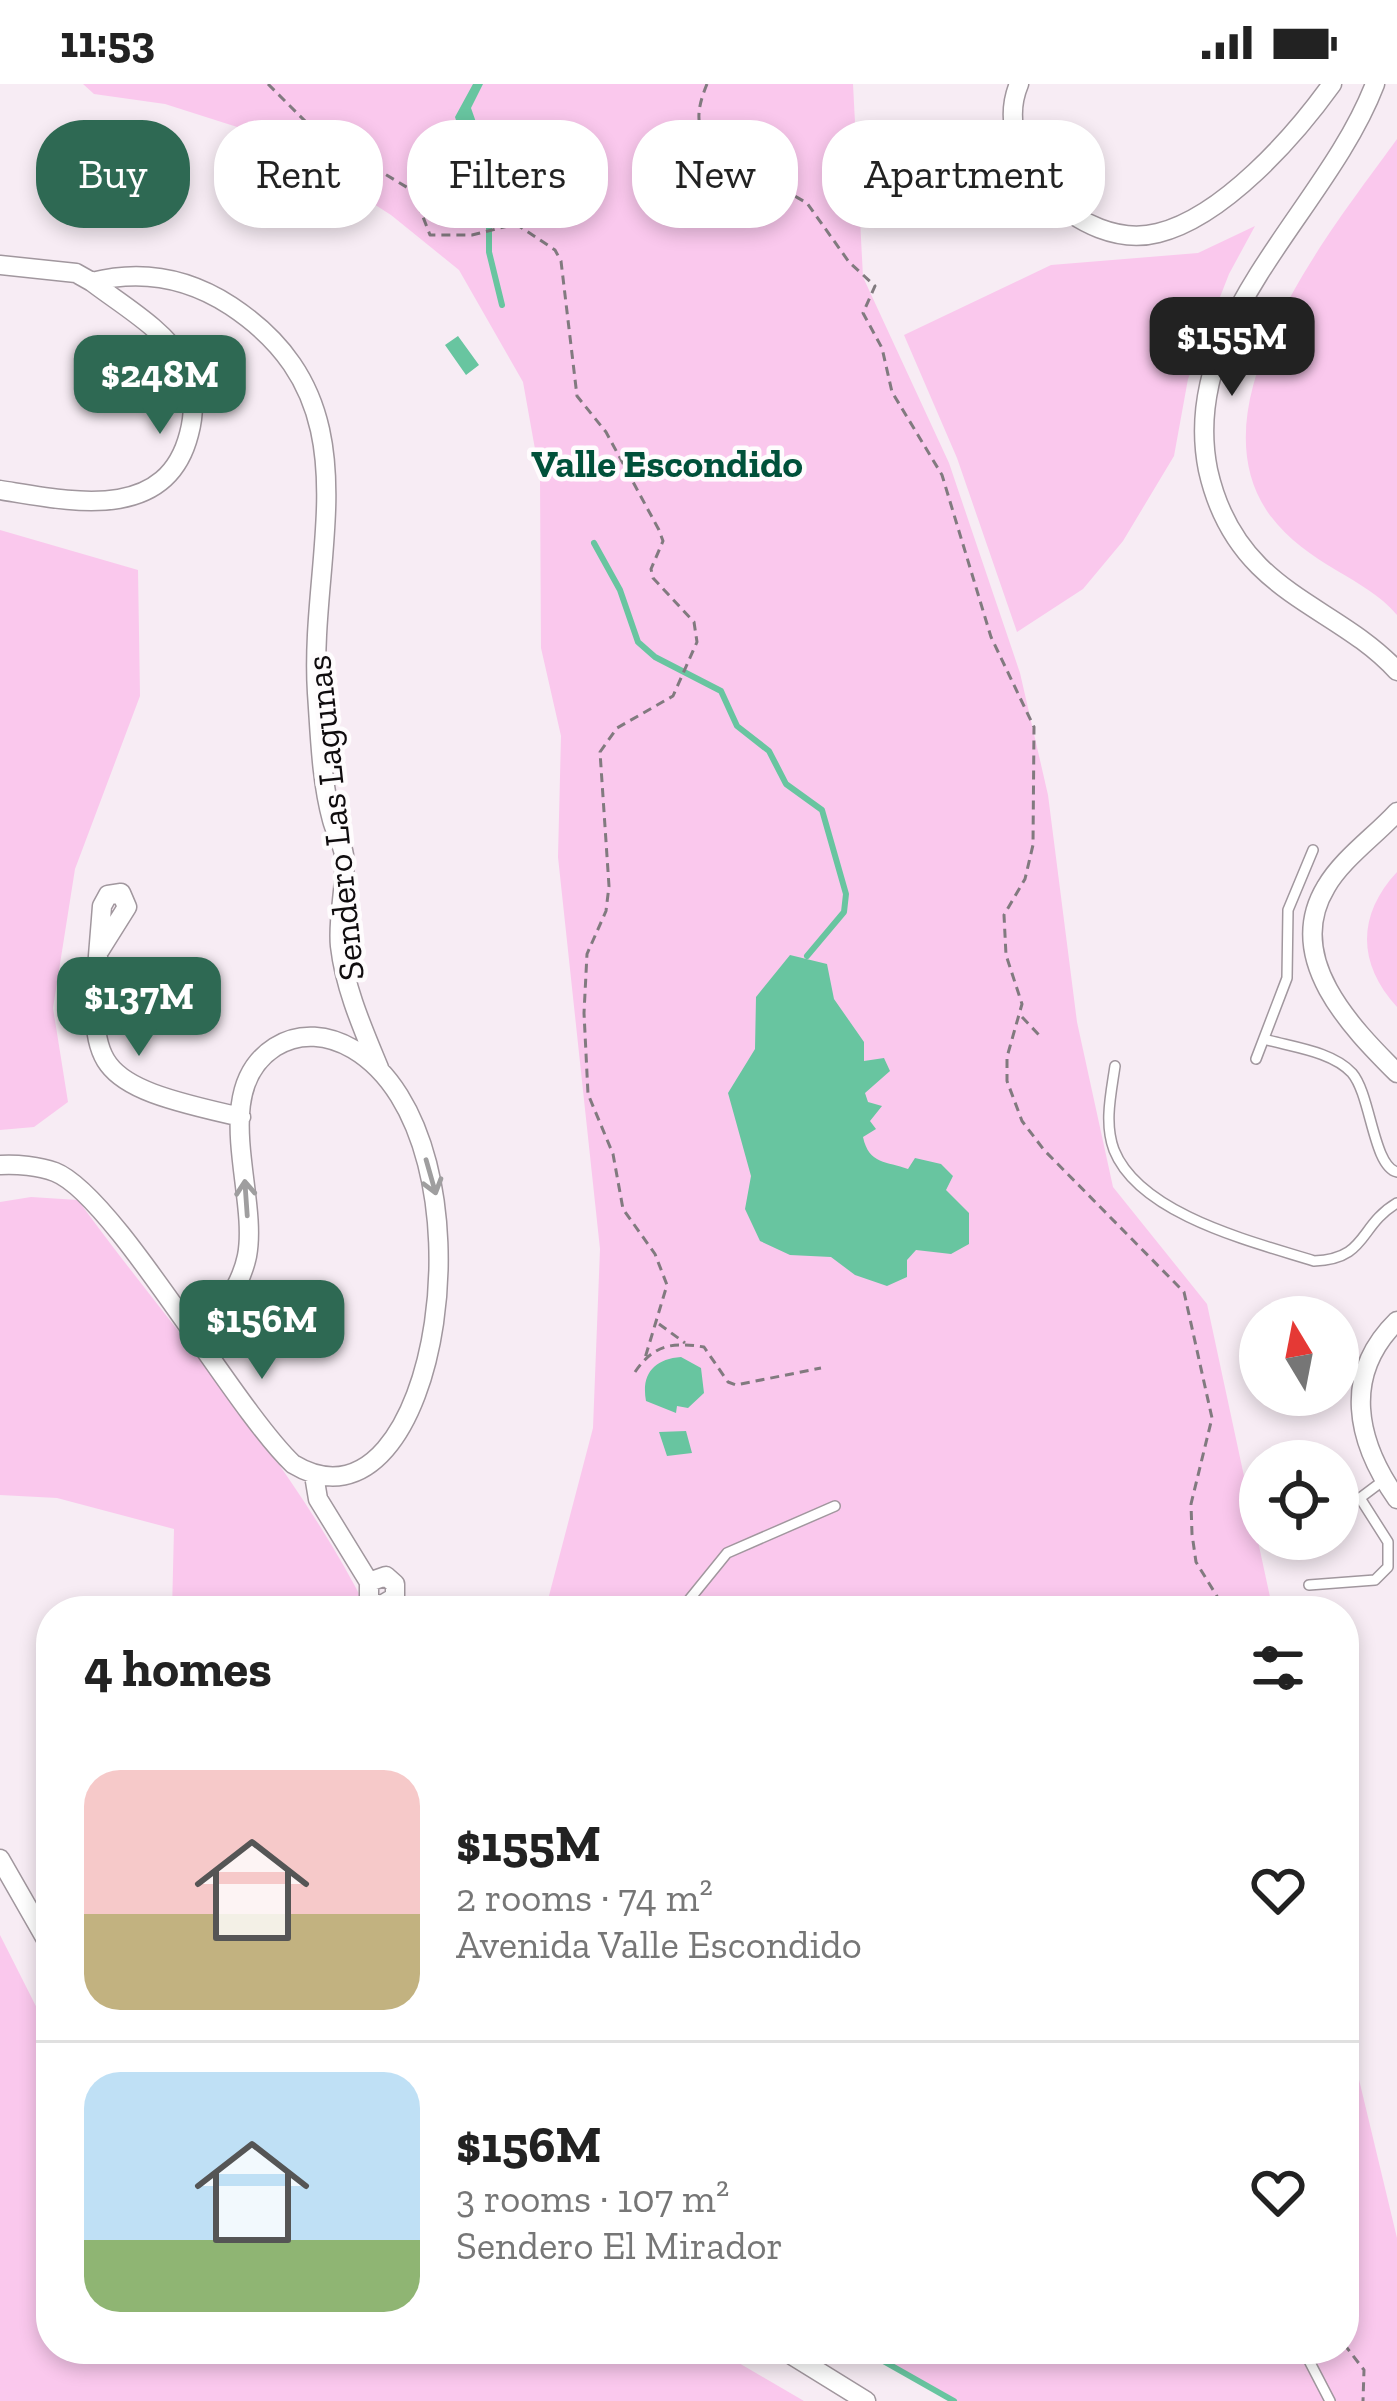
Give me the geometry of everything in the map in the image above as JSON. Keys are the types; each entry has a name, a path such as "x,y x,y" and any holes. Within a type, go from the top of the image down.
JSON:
{"street":[{"path":"1018,84 1011,101 1014,146 1039,184 1076,215 1114,230 1155,234 1199,213 1288,144 1331,84"},
{"path":"1376,87 1233,324 1206,384 1203,416 1214,497 1228,526 1260,567 1360,635 1397,671"},
{"name":"Sendero Las Lagunas","path":"0,265 59,270 92,282 182,359 193,399 184,449 166,477 140,498 90,501 0,490"},
{"name":"Sendero Las Lagunas","path":"92,282 159,276 227,303 280,350 316,412 330,483 317,599 316,688 332,819 343,849 340,944 362,1027 381,1072 412,1124 434,1181 441,1233 432,1336 412,1403 389,1445 355,1471 314,1475"},
{"path":"1397,812 1324,889 1314,940 1321,974 1339,1012 1397,1073"},
{"path":"100,950 93,1022 109,1066 144,1094 241,1117"},
{"path":"340,1042 362,1027"},
{"path":"195,1341 233,1293 247,1257 241,1117 252,1071 277,1046 310,1036 340,1042 381,1072"},
{"path":"0,1165 57,1173 96,1204 284,1456 314,1475 318,1499 369,1582"},
{"path":"1397,1321 1377,1341 1359,1402 1367,1452 1397,1499"},
{"path":"0,1859 36,1922"},
{"path":"806,2364 866,2401"}],"lane":[{"path":"1256,1060 1289,966 1288,910 1313,850"},
{"path":"1264,1040 1328,1058 1352,1073 1384,1163 1397,1174"},
{"path":"1115,1066 1108,1120 1114,1149 1127,1172 1185,1216 1295,1255 1330,1260 1345,1258 1375,1220 1397,1203"},
{"path":"1309,1585 1375,1580 1388,1567 1388,1542 1360,1498 1384,1480"},
{"path":"692,1596 727,1553 835,1506"},
{"path":"1311,2364 1330,2401"}],"path":[{"path":"268,84 317,133 413,191 430,235 472,235 516,224 543,240 561,261 577,396 606,432 659,530 663,542 651,569 653,578 694,622 694,655 680,687 617,728 600,752 598,791 609,886 606,911 587,954 588,1094 613,1154 623,1209 655,1254 667,1285 659,1324 635,1372"},
{"path":"707,84 697,124 703,139 715,151 808,203 835,244 875,286 865,304 865,322 882,348 892,392 942,475 991,637 1027,706 1036,746 1033,845 1025,879 1004,915 1021,1015 1007,1058 1007,1081 1022,1121 1088,1199 1168,1271 1190,1306 1213,1418 1191,1504 1192,1534 1196,1562 1217,1596"},
{"path":"1021,1015 1040,1036"},
{"path":"659,1324 687,1344 713,1354 728,1382 821,1368"},
{"path":"645,1358 669,1344 687,1344"},
{"path":"1359,2364 1364,2370 1363,2401"}],"shaded area":[{"path":"83,84 853,84 855,120 822,120 822,228 860,228 863,277 949,463 1020,673 1048,795 1077,1022 1113,1187 1207,1304 1239,1453 1239,1560 1262,1560 1270,1596 549,1596 593,1428 600,1249 558,857 561,736 541,648 540,477 523,382 459,270 407,228 608,228 608,120 407,120 407,228 383,210 383,120 215,120 165,104 94,94"},
{"path":"473,84 483,84 471,108 475,120 455,117"},
{"path":"1397,139 1397,615 1300,546 1269,514 1249,469 1247,421 1258,370 1279,318 1339,219"},
{"path":"1255,226 1229,274 1188,379 1174,456 1123,541 1083,589 1017,632 957,458 904,335 1051,265 1198,253"},
{"path":"458,336 479,365 466,375 445,345"},
{"path":"0,530 138,570 140,696 75,869 53,1008 68,1102 34,1127 0,1130"},
{"path":"1397,872 1397,1007 1374,973 1367,939 1374,905"},
{"path":"790,955 827,964 834,999 864,1042 864,1061 884,1058 890,1071 865,1093 868,1102 882,1106 870,1121 876,1129 863,1137 870,1153 908,1169 915,1158 941,1164 953,1176 946,1190 969,1213 969,1244 951,1254 916,1250 907,1260 907,1277 887,1286 855,1275 831,1257 790,1255 760,1241 745,1209 751,1176 728,1093 755,1049 756,997"},
{"path":"31,1197 78,1200 269,1450 360,1596 172,1596 174,1529 57,1498 0,1495 0,1202"},
{"path":"681,1357 701,1368 704,1393 688,1408 677,1406 676,1413 646,1401 652,1370 663,1361"},
{"path":"686,1431 692,1453 667,1456 659,1432"},
{"path":"0,1935 36,2006 36,2364 741,2364 804,2401 0,2401"},
{"path":"1359,2080 1397,2238 1397,2401 951,2401 887,2364 1359,2364"}],"waterway":[{"path":"489,228 489,252 502,305"},
{"path":"594,543 620,590 638,642 655,657 721,691 737,726 769,751 786,784 822,810 846,894 844,912 807,956"},
{"path":"889,2364 954,2401"}],"district":[{"name":"Valle Escondido","path":"667,463"}]}
